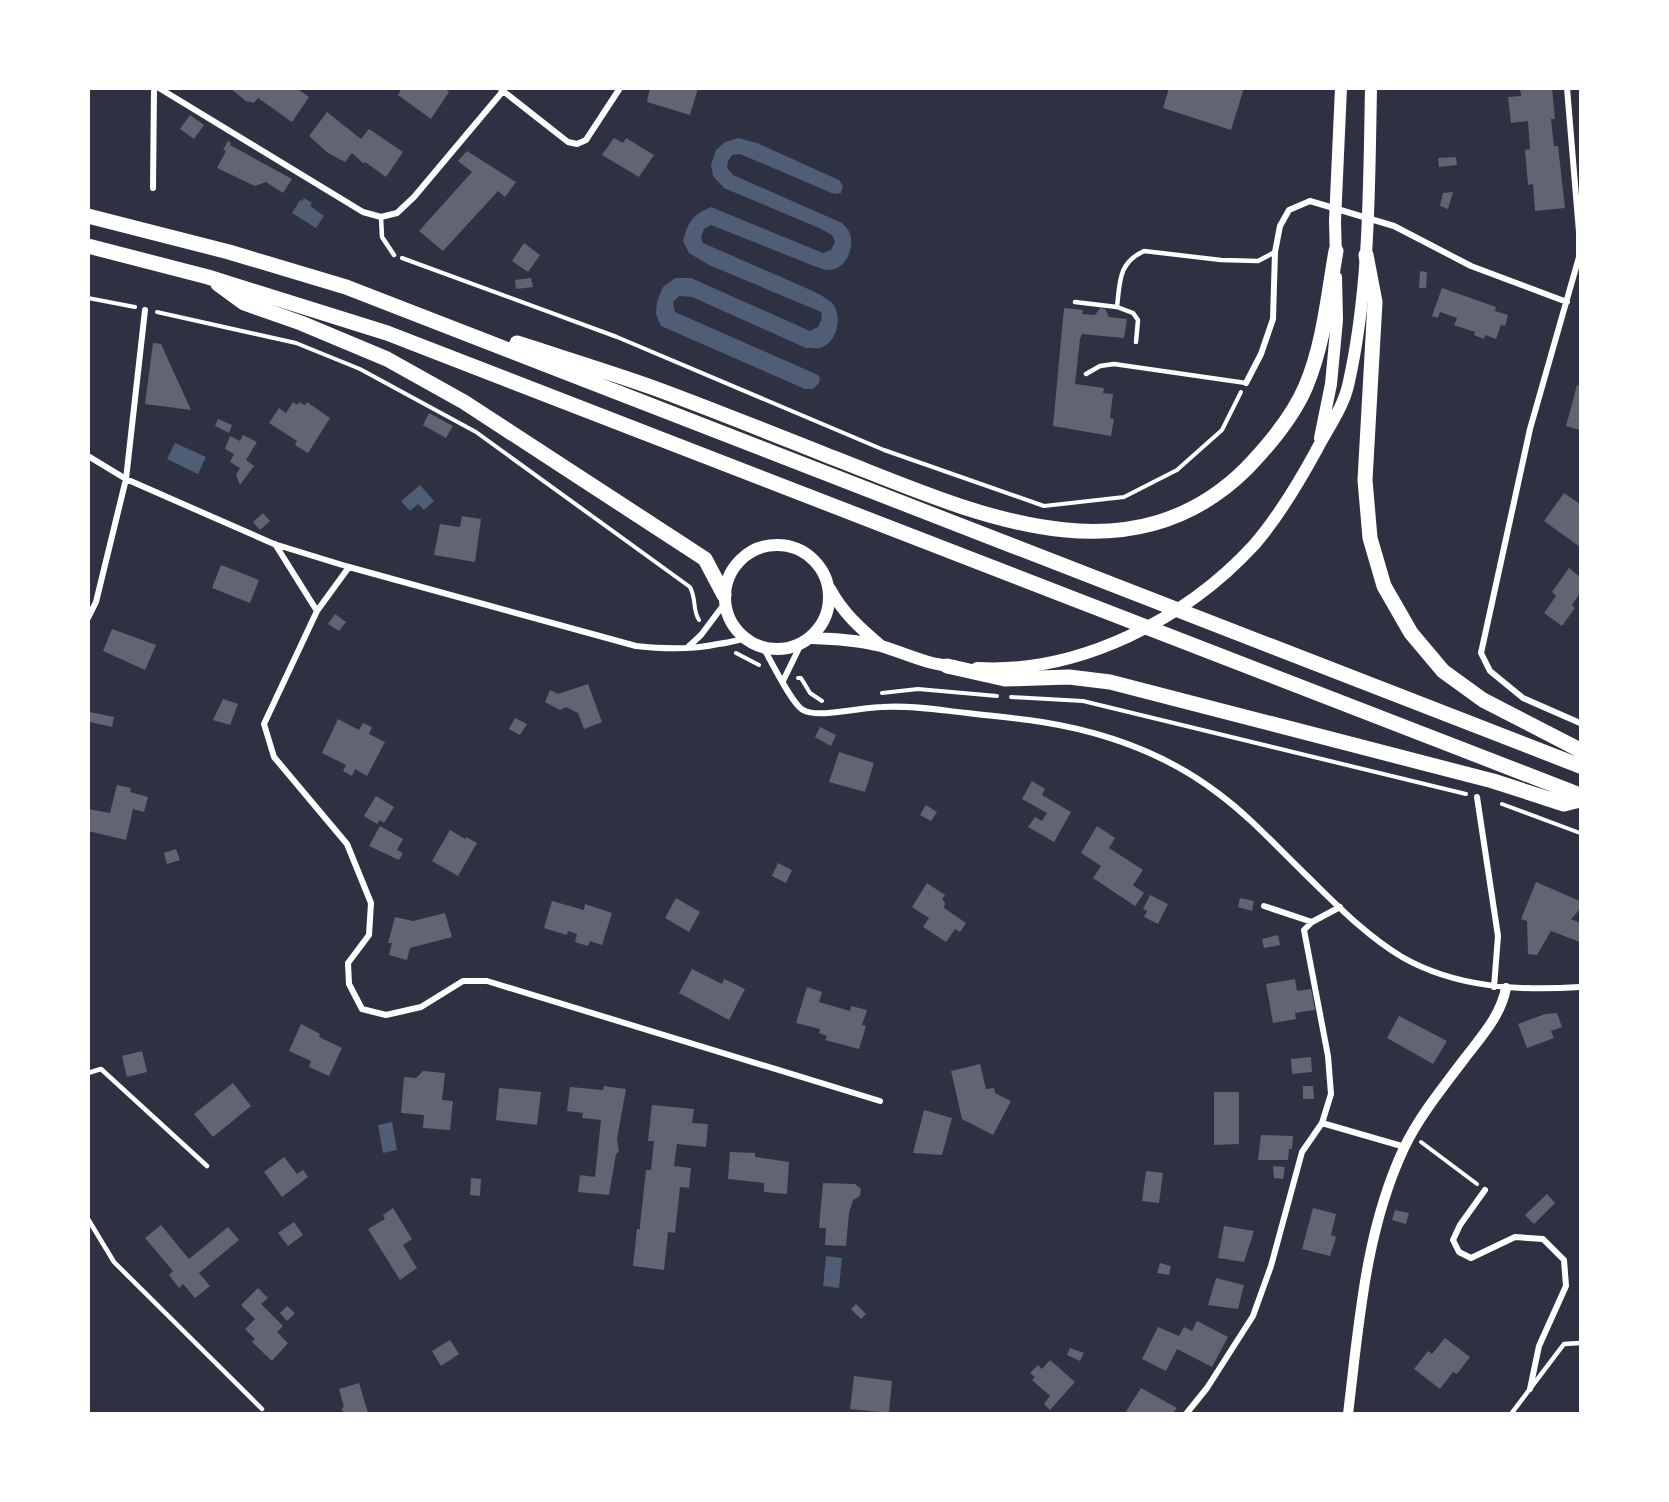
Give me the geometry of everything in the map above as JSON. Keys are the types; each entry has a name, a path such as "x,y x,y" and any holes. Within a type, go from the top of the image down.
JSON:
{"highway":[{"path":"88,216 230,252 346,287 652,388 937,498 1017,524 1072,532 1115,531 1161,522 1195,507 1233,482 1264,451 1288,419 1306,387 1319,350 1336,251"},
{"path":"88,246 208,277 387,333 1581,795"},
{"path":"1366,255 1375,302 1365,480 1370,538 1384,586 1411,633 1443,671 1483,700 1581,750"},
{"path":"208,277 244,303 301,323 387,359 464,402 705,559 725,599"},
{"path":"346,287 1581,766"},
{"path":"947,666 1005,679 1069,677 1110,682 1492,781 1564,804 1581,800"}],"main road":[{"path":"1318,448 1331,384 1336,330 1335,221 1341,88"},
{"path":"881,646 852,621 840,607 823,571 813,558 798,548 782,544 765,545 749,552 736,564 728,578 725,599 729,617 746,639 763,647 788,648 806,641 843,639 881,646 913,659 947,666 1022,667 1081,655 1130,635 1165,617 1203,591 1254,544 1277,517 1298,485 1337,415 1347,387 1366,255 1371,88"},
{"path":"806,641 820,627 827,615 830,601 829,587"}],"street":[{"path":"153,188 154,88"},
{"path":"159,88 363,213 381,217 397,213 414,197 501,90 568,142 578,144 586,140 620,88"},
{"path":"1567,88 1580,245 1577,268 1530,429 1481,653 1490,671 1523,698 1581,723"},
{"path":"1246,383 1261,354 1273,319 1275,252 1280,225 1288,210 1310,201 1394,226 1471,266 1567,303"},
{"path":"88,618 96,602 126,479 145,310"},
{"path":"88,456 126,479 274,544 349,567 636,646 665,649 718,645 746,639"},
{"path":"274,544 316,611"},
{"path":"349,567 316,611 264,724 274,757 347,844 371,903 369,935 348,963 349,984 362,1009 386,1015 421,1007 463,981 487,981 880,1101"},
{"path":"687,647 708,626 725,599"},
{"path":"783,681 806,641"},
{"path":"763,647 789,696 802,710 821,715 884,706 933,709 1042,722 1106,735 1134,746 1178,767 1219,794 1359,926 1402,957 1431,970 1494,987 1537,990 1581,987"},
{"path":"1477,797 1498,936 1494,987"},
{"path":"1264,906 1312,922"},
{"path":"1186,1413 1208,1388 1253,1316 1271,1266 1302,1152 1322,1123 1331,1094 1328,1056 1304,930 1312,922 1340,907"},
{"path":"1348,1413 1363,1293 1374,1234 1389,1185 1412,1135 1433,1101 1490,1025 1504,1000 1506,988"},
{"path":"1322,1123 1405,1147"},
{"path":"1485,1190 1460,1225 1453,1240 1459,1252 1471,1258 1515,1237 1543,1239 1564,1260 1566,1286 1539,1346 1530,1389"}],"lane":[{"path":"381,217 382,237 394,255"},
{"path":"1117,307 1122,270 1132,257 1144,251 1221,260 1258,261 1275,252"},
{"path":"1075,302 1117,307 1133,313 1138,320 1136,342"},
{"path":"1086,374 1100,366 1114,364 1246,383"},
{"path":"88,1073 101,1069 207,1166"},
{"path":"88,1219 114,1262 262,1409"},
{"path":"1511,1413 1564,1344 1581,1343"}],"path":[{"path":"394,255 617,337 884,450 1044,506 1124,497 1177,470 1222,430 1246,383"},
{"path":"88,298 296,343 360,369 476,432 690,587 695,597 694,609 697,618 708,626"},
{"path":"718,645 722,652 733,651 757,664 765,670 772,683 801,678 810,693 822,701 832,700"},
{"path":"873,693 918,689 1083,701 1496,802 1581,833"},
{"path":"1412,1135 1485,1190"}],"water":[{"path":"738,138 757,143 839,180 843,186 841,193 834,194 740,154 732,155 727,168 733,175 842,223 850,234 850,252 844,263 828,270 711,225 704,229 701,237 703,243 815,292 828,300 837,314 835,335 831,341 820,348 806,348 692,297 679,296 673,302 675,312 818,375 819,383 813,389 805,389 661,326 656,314 657,301 663,287 675,278 691,278 810,331 818,327 822,318 821,312 709,265 689,253 683,241 692,220 699,213 711,207 823,253 831,250 835,242 832,235 724,188 713,176 711,165 716,150 725,142"},
{"path":"304,198 312,203 310,206 324,216 316,228 292,213 300,200"},
{"path":"175,443 206,457 198,474 167,459"},
{"path":"420,485 434,501 424,510 418,504 410,511 401,501"},
{"path":"392,1122 397,1150 383,1153 378,1125"},
{"path":"826,1256 842,1258 839,1288 823,1286"}],"building":[{"path":"230,88 296,88 309,97 292,122 258,98 254,103 246,101"},
{"path":"402,88 444,88 449,92 431,119 398,95"},
{"path":"650,88 698,88 690,115 647,102"},
{"path":"1169,88 1244,88 1231,130 1163,108"},
{"path":"1520,88 1552,88 1555,119 1551,119 1554,146 1558,146 1565,208 1535,211 1533,184 1528,185 1525,150 1530,149 1528,121 1511,123 1508,97 1521,96"},
{"path":"327,112 361,139 369,129 403,152 386,177 365,162 364,164 352,153 345,162 328,153 309,136"},
{"path":"190,115 204,125 194,139 180,129"},
{"path":"614,138 623,143 626,138 654,155 639,177 602,155"},
{"path":"228,141 230,145 292,179 283,193 266,182 255,186 217,168 226,151 223,150"},
{"path":"467,151 516,182 505,197 498,191 443,251 419,231 472,172 458,161"},
{"path":"1456,157 1457,165 1439,167 1438,158"},
{"path":"1453,192 1448,209 1440,206 1443,193"},
{"path":"524,243 540,255 528,272 512,261"},
{"path":"1420,271 1427,272 1426,288 1419,288"},
{"path":"531,278 533,287 516,289 515,280"},
{"path":"1442,288 1496,307 1495,311 1508,315 1505,326 1501,325 1496,339 1485,335 1484,339 1474,335 1475,332 1454,325 1457,318 1440,312 1438,318 1432,316"},
{"path":"1064,308 1083,310 1082,314 1095,315 1100,308 1105,309 1109,317 1127,319 1124,338 1082,334 1080,339 1075,384 1104,388 1103,393 1113,394 1110,418 1114,419 1111,436 1053,426"},
{"path":"153,343 161,344 191,410 145,404"},
{"path":"1577,385 1580,386 1580,430 1566,426"},
{"path":"293,402 297,405 299,402 305,405 307,402 330,418 308,453 295,445 297,441 269,423 279,408 286,413"},
{"path":"429,413 453,426 446,438 423,425"},
{"path":"218,419 232,425 229,433 215,426"},
{"path":"243,435 257,442 246,460 254,466 240,485 236,475 240,468 230,462 234,454 225,449 230,436 240,441"},
{"path":"1564,493 1580,504 1580,547 1544,521"},
{"path":"263,513 270,521 260,530 253,522"},
{"path":"462,516 481,519 475,562 434,555 440,524 460,527"},
{"path":"221,565 259,580 250,603 212,588"},
{"path":"1569,568 1580,577 1580,593 1572,605 1575,608 1562,626 1544,613 1556,596 1552,592"},
{"path":"335,614 346,622 339,631 328,624"},
{"path":"112,629 156,645 145,670 103,651"},
{"path":"588,684 602,722 584,729 578,713 566,707 560,710 545,702 550,690 558,694"},
{"path":"223,699 238,704 230,725 213,720"},
{"path":"90,712 114,717 112,727 90,722"},
{"path":"515,718 527,724 520,735 509,729"},
{"path":"338,719 359,730 363,723 372,727 369,734 385,742 367,776 355,769 352,776 343,771 346,765 322,753"},
{"path":"820,727 836,735 831,746 815,737"},
{"path":"839,752 874,763 865,792 829,782"},
{"path":"1032,781 1045,789 1042,795 1071,812 1054,842 1028,827 1035,817 1042,821 1047,813 1022,799"},
{"path":"117,785 131,788 130,792 148,797 144,812 133,809 126,840 88,831 88,809 110,813"},
{"path":"376,796 394,807 384,823 380,820 377,824 364,816"},
{"path":"926,805 937,812 931,821 920,815"},
{"path":"380,826 403,839 397,850 403,853 399,860 369,846"},
{"path":"1097,826 1115,838 1109,848 1143,870 1133,885 1144,893 1135,906 1093,878 1101,866 1081,853"},
{"path":"450,830 477,843 458,876 432,861"},
{"path":"176,849 180,860 167,864 164,853"},
{"path":"778,863 792,870 786,883 772,876"},
{"path":"1536,882 1580,901 1580,909 1571,919 1580,923 1580,942 1551,931 1537,955 1528,954 1527,921 1521,919"},
{"path":"927,883 945,895 942,899 945,903 944,908 966,923 960,932 955,929 946,942 923,927 929,918 912,907"},
{"path":"1150,895 1168,904 1158,924 1144,917 1147,911 1143,909"},
{"path":"676,898 700,912 689,932 665,918"},
{"path":"1240,898 1254,901 1252,911 1238,907"},
{"path":"552,901 584,910 585,904 612,913 602,945 590,941 588,946 575,942 577,934 568,931 567,935 544,928"},
{"path":"445,913 452,937 410,948 407,960 389,955 392,943 388,943 395,917 413,921"},
{"path":"1278,935 1280,945 1264,948 1262,939"},
{"path":"692,969 722,984 724,979 745,989 729,1020 679,993"},
{"path":"1295,979 1297,991 1311,989 1315,1010 1295,1013 1296,1019 1273,1023 1266,984"},
{"path":"807,987 822,992 819,1002 850,1011 851,1006 867,1010 862,1025 866,1026 859,1049 825,1040 827,1036 819,1033 820,1029 796,1023"},
{"path":"1557,1013 1562,1027 1551,1031 1554,1038 1527,1048 1518,1024 1545,1014"},
{"path":"1399,1016 1447,1041 1433,1064 1387,1038"},
{"path":"301,1024 320,1034 319,1037 342,1048 329,1076 309,1067 311,1061 289,1051"},
{"path":"142,1051 147,1072 127,1077 122,1056"},
{"path":"1311,1057 1312,1072 1292,1074 1291,1059"},
{"path":"980,1064 986,1089 994,1088 995,1093 1011,1101 993,1135 962,1119 951,1071"},
{"path":"423,1071 445,1073 442,1100 453,1101 450,1130 423,1128 424,1115 401,1113 404,1077 416,1078"},
{"path":"233,1083 251,1106 213,1137 194,1114"},
{"path":"604,1086 626,1089 617,1139 619,1151 616,1154 609,1195 578,1192 580,1175 595,1177 601,1120 582,1118 583,1113 567,1111 570,1087 603,1090"},
{"path":"1303,1086 1313,1086 1314,1099 1303,1099"},
{"path":"499,1088 541,1092 537,1125 496,1120"},
{"path":"1214,1092 1239,1092 1239,1144 1214,1145"},
{"path":"652,1105 694,1109 692,1123 708,1124 706,1147 677,1144 674,1166 691,1168 689,1188 680,1187 675,1233 668,1232 664,1270 633,1266 637,1229 640,1229 646,1170 651,1170 654,1141 648,1141"},
{"path":"924,1110 952,1118 942,1155 913,1153"},
{"path":"1261,1135 1293,1136 1288,1160 1258,1160"},
{"path":"730,1152 755,1153 755,1157 789,1162 787,1194 764,1192 764,1183 728,1179"},
{"path":"284,1157 297,1174 303,1170 308,1177 282,1197 264,1172"},
{"path":"1273,1166 1285,1167 1283,1179 1274,1178"},
{"path":"1146,1171 1163,1173 1159,1203 1142,1201"},
{"path":"471,1178 481,1179 480,1196 470,1195"},
{"path":"823,1183 855,1184 861,1189 860,1196 853,1200 849,1213 846,1246 825,1245 826,1228 819,1228"},
{"path":"1547,1194 1555,1203 1534,1224 1525,1215"},
{"path":"393,1208 412,1239 403,1245 417,1268 400,1280 368,1229 385,1219 383,1215"},
{"path":"1313,1208 1336,1214 1331,1235 1336,1237 1330,1256 1302,1249"},
{"path":"1395,1210 1409,1213 1406,1224 1392,1220"},
{"path":"294,1222 303,1235 288,1246 278,1233"},
{"path":"161,1225 189,1259 228,1227 239,1240 199,1273 210,1286 195,1298 183,1284 179,1288 169,1275 173,1271 145,1238"},
{"path":"1224,1226 1254,1231 1244,1262 1218,1258"},
{"path":"1160,1263 1171,1266 1169,1275 1157,1273"},
{"path":"1216,1278 1244,1285 1238,1309 1208,1305"},
{"path":"258,1288 268,1298 261,1304 283,1326 277,1332 288,1343 272,1361 252,1342 255,1339 245,1329 255,1319 241,1305"},
{"path":"856,1304 866,1314 861,1319 851,1309"},
{"path":"287,1306 295,1313 287,1321 280,1313"},
{"path":"1197,1321 1228,1337 1212,1367 1177,1349 1166,1371 1142,1359 1158,1327 1179,1336 1184,1327 1192,1331"},
{"path":"1445,1338 1470,1357 1457,1374 1453,1372 1440,1389 1414,1369 1428,1351 1432,1354"},
{"path":"450,1340 459,1354 441,1366 432,1351"},
{"path":"1070,1348 1084,1353 1080,1361 1067,1355"},
{"path":"1050,1360 1075,1382 1050,1410 1044,1404 1050,1396 1032,1380 1035,1377 1030,1373 1038,1365 1042,1369"},
{"path":"854,1376 892,1381 889,1413 850,1409"},
{"path":"359,1383 368,1413 343,1413 342,1408 344,1407 339,1389"},
{"path":"1141,1388 1177,1408 1173,1413 1125,1413"}]}
